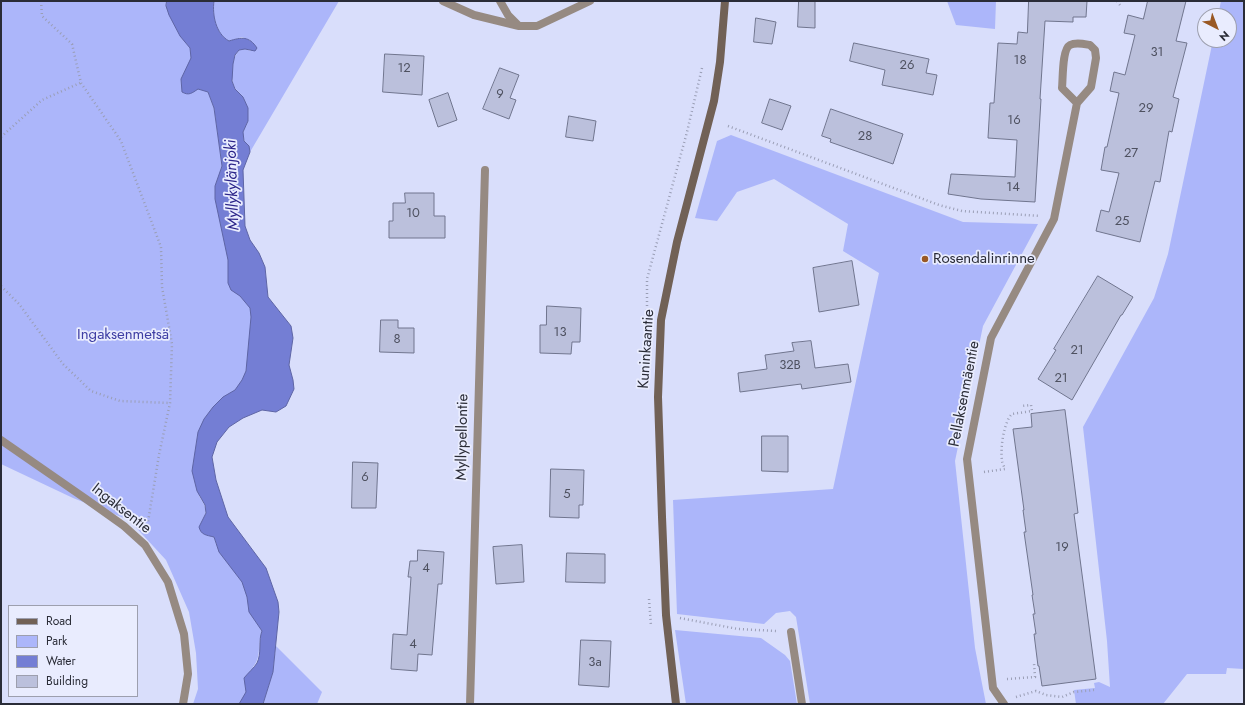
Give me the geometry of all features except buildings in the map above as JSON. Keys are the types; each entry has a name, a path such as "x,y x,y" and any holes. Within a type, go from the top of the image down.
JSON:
{"main road":[{"name":"Kuninkaantie","path":"676,704 666,615 658,397 661,320 677,242 714,102 720,62 725,1"}],"street":[{"path":"443,1 474,15 519,26 537,26 590,1"},
{"path":"500,1 508,15 519,26"},
{"name":"Pellaksenmäentie","path":"1004,704 993,688 967,459 990,338 1054,219 1077,103 1091,87 1096,50 1090,45 1072,44 1068,46 1065,52 1062,88 1077,103"},
{"name":"Myllypellontie","path":"470,704 485,170"},
{"name":"Ingaksentie","path":"1,440 124,526 145,544 168,582 184,634 188,674 183,704"},
{"path":"791,632 802,704"}],"path":[{"path":"41,1 42,16 72,44 81,83 121,141 161,247 162,287 172,344 170,403 159,455 145,544"},
{"path":"1117,1 1120,5"},
{"path":"1,137 42,100 81,83"},
{"path":"728,126 939,205 962,211 1026,214 1045,217"},
{"path":"1,286 19,304 64,364 91,391 120,401 170,403"},
{"path":"984,472 1005,469 1002,460 1003,437 1009,418 1012,414 1032,411 1031,405 1022,406"},
{"path":"983,467 984,479"},
{"path":"649,616 666,615 738,630 791,632"},
{"path":"1004,673 1005,680 1035,677 1034,663"},
{"path":"1012,699 1036,691 1046,695 1062,698 1074,692 1094,690"}],"green space":[{"name":"Ingaksenmetsä","path":"1,1 173,1 202,87 208,92 214,108 222,166 220,170 253,300 252,376 206,424 199,496 206,511 202,522 214,537 216,544 244,582 256,621 262,631 258,659 253,667 243,704 193,704 198,689 196,653 189,612 166,560 129,520 73,498 1,464"},
{"path":"214,1 339,1 250,152 243,135 248,120 245,102 233,83 232,68 239,50 245,49 251,51 250,40 242,37 229,41 221,34 214,18"},
{"path":"947,1 996,1 995,29 956,25"},
{"path":"1221,1 1244,1 1244,669 1227,668 1226,674 1187,674 1163,704 1076,704 1074,690 1095,688 1094,683 1099,682 1110,687 1107,641 1083,427 1154,298 1168,254 1211,48 1237,48 1237,8 1220,8"},
{"path":"731,135 963,222 1038,224 983,326 955,461 975,648 986,704 810,704 796,617 790,611 776,613 764,624 677,614 673,500 833,489 879,273 843,251 848,224 774,179 737,192 717,221 695,218 717,141"},
{"path":"675,630 761,638 785,655 790,661 797,704 686,704"},
{"path":"276,646 322,692 317,704 263,704 273,672"}],"water":[{"name":"Myllykylänjoki","path":"167,1 214,1 214,18 221,34 229,41 241,38 248,39 257,48 255,51 245,49 239,50 235,55 233,64 232,81 235,89 243,97 248,108 248,121 243,132 244,141 249,146 250,152 243,170 245,226 250,240 259,253 265,267 268,297 291,326 293,338 289,365 294,389 286,406 276,412 262,410 243,418 229,427 217,442 212,457 216,480 228,517 266,568 278,602 279,612 273,672 263,704 239,704 246,692 244,678 257,663 262,631 249,612 247,597 242,582 219,552 214,537 204,534 200,530 199,527 206,513 205,505 197,491 192,471 198,432 204,419 223,397 235,390 246,371 251,317 250,308 240,296 231,290 228,283 228,260 215,199 215,186 222,166 214,108 208,92 198,89 189,94 182,92 181,79 191,58 190,48 180,36 169,15 166,6"}],"place":[{"name":"Rosendalinrinne","path":"925,259"}]}
